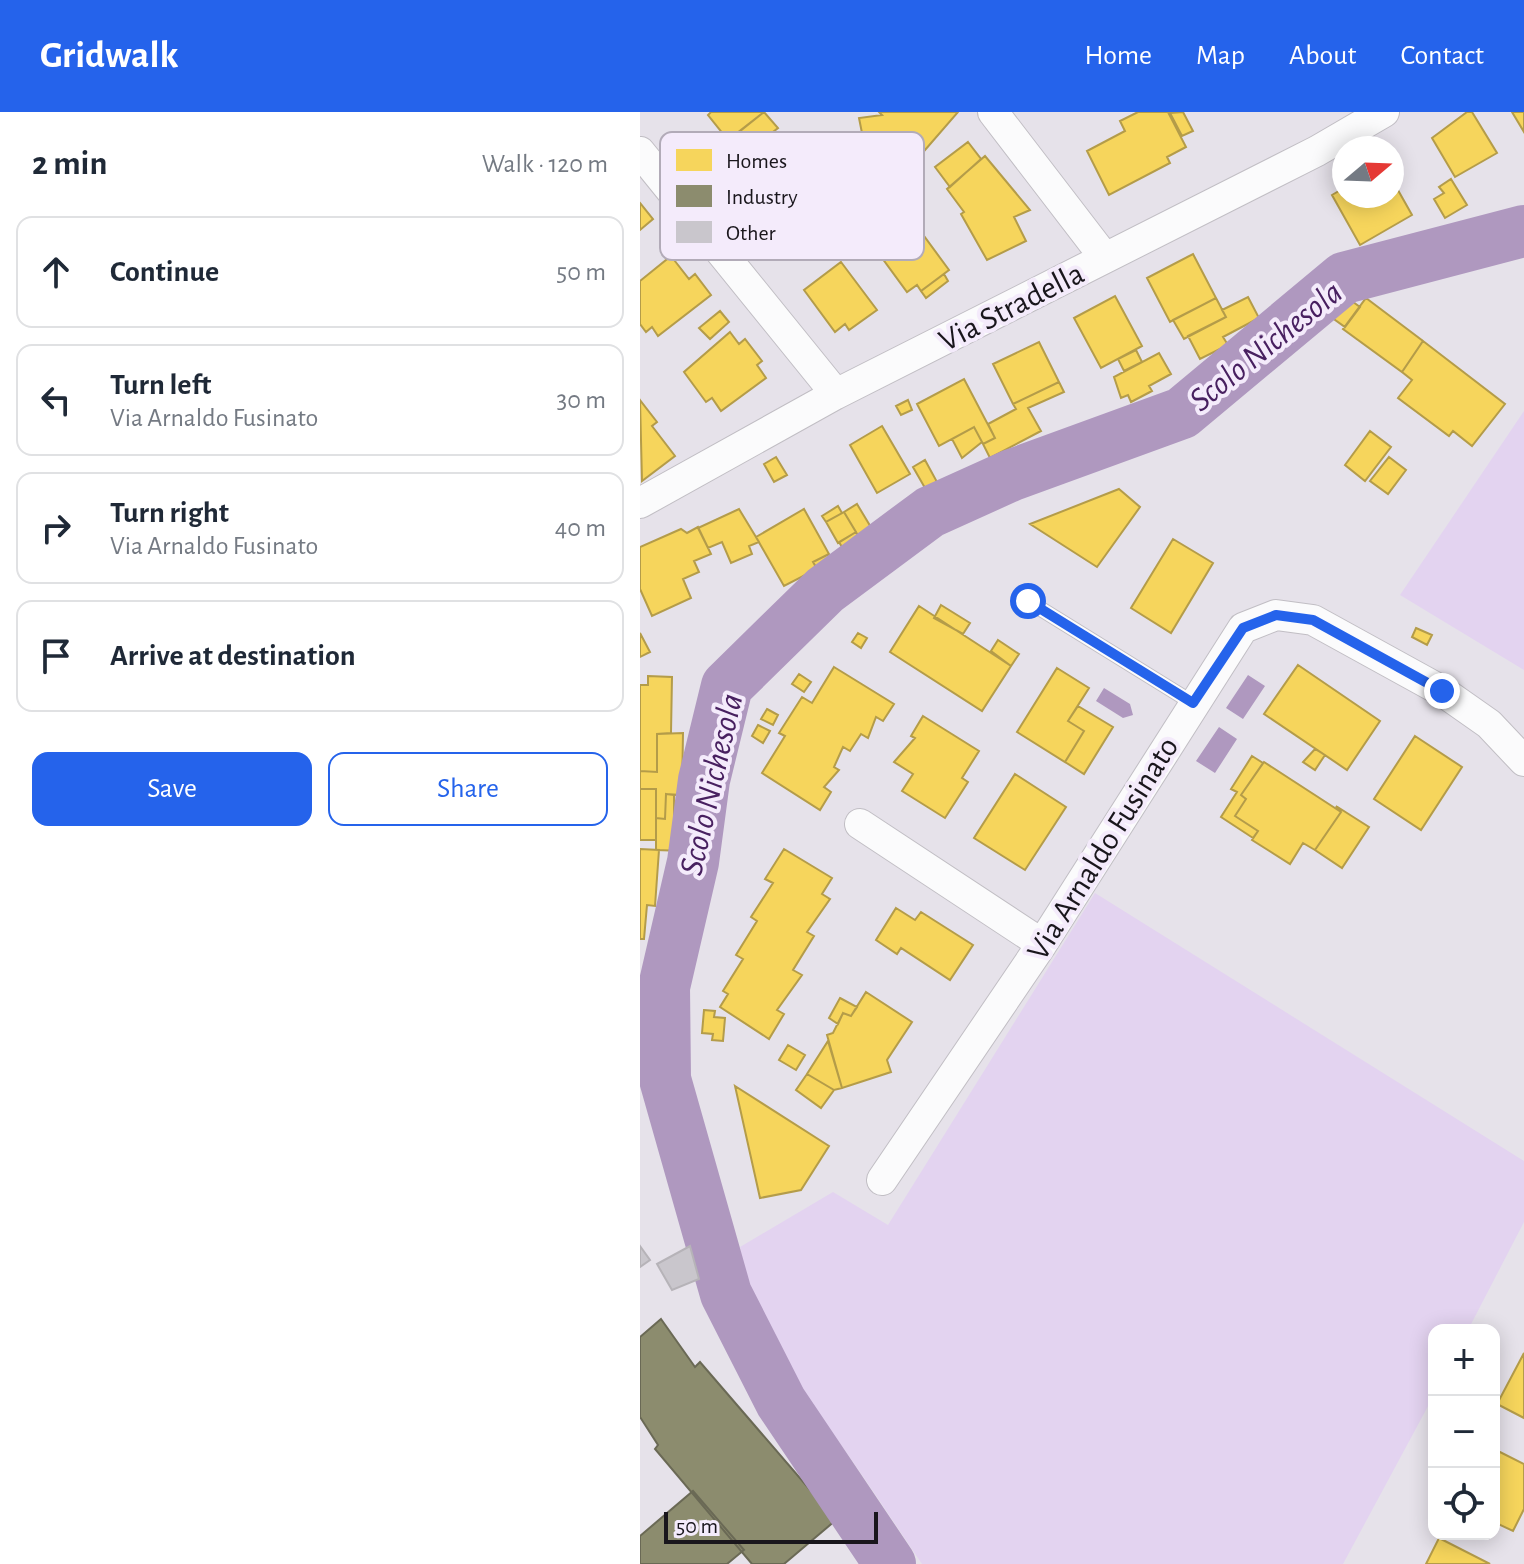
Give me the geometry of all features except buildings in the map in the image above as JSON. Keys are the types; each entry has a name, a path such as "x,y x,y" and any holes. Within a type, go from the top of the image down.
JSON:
{"street":[{"path":"993,112 1105,258"},
{"name":"Via Stradella","path":"640,503 836,394 1317,151 1384,112"},
{"path":"640,152 660,177"},
{"path":"727,260 836,394"},
{"name":"Via Arnaldo Fusinato","path":"882,1180 1042,944 1243,628 1276,615 1301,616 1442,691 1489,724 1524,761"},
{"path":"860,824 1042,944"}],"lane":[{"path":"1028,601 1193,703"}],"shaded area":[{"path":"1524,411 1524,670 1400,595"},
{"path":"1248,675 1265,686 1243,719 1226,708"},
{"path":"1104,688 1130,704 1133,715 1123,718 1096,701"},
{"path":"1219,727 1237,739 1215,773 1196,761"},
{"path":"1095,893 1524,1161 1524,1222 1471,1324 1428,1324 1428,1406 1343,1564 922,1564 775,1345 754,1298 740,1247 833,1192 888,1225"}],"waterway":[{"name":"Scolo Nichesola","path":"890,1564 781,1402 726,1294 665,1079 664,987 693,862 704,780 727,686 825,590 930,512 1012,475 1182,413 1344,278 1524,231"}],"route":[{"path":"1028,601 1193,703 1243,628 1264,617 1276,615 1313,620 1442,691"}]}
